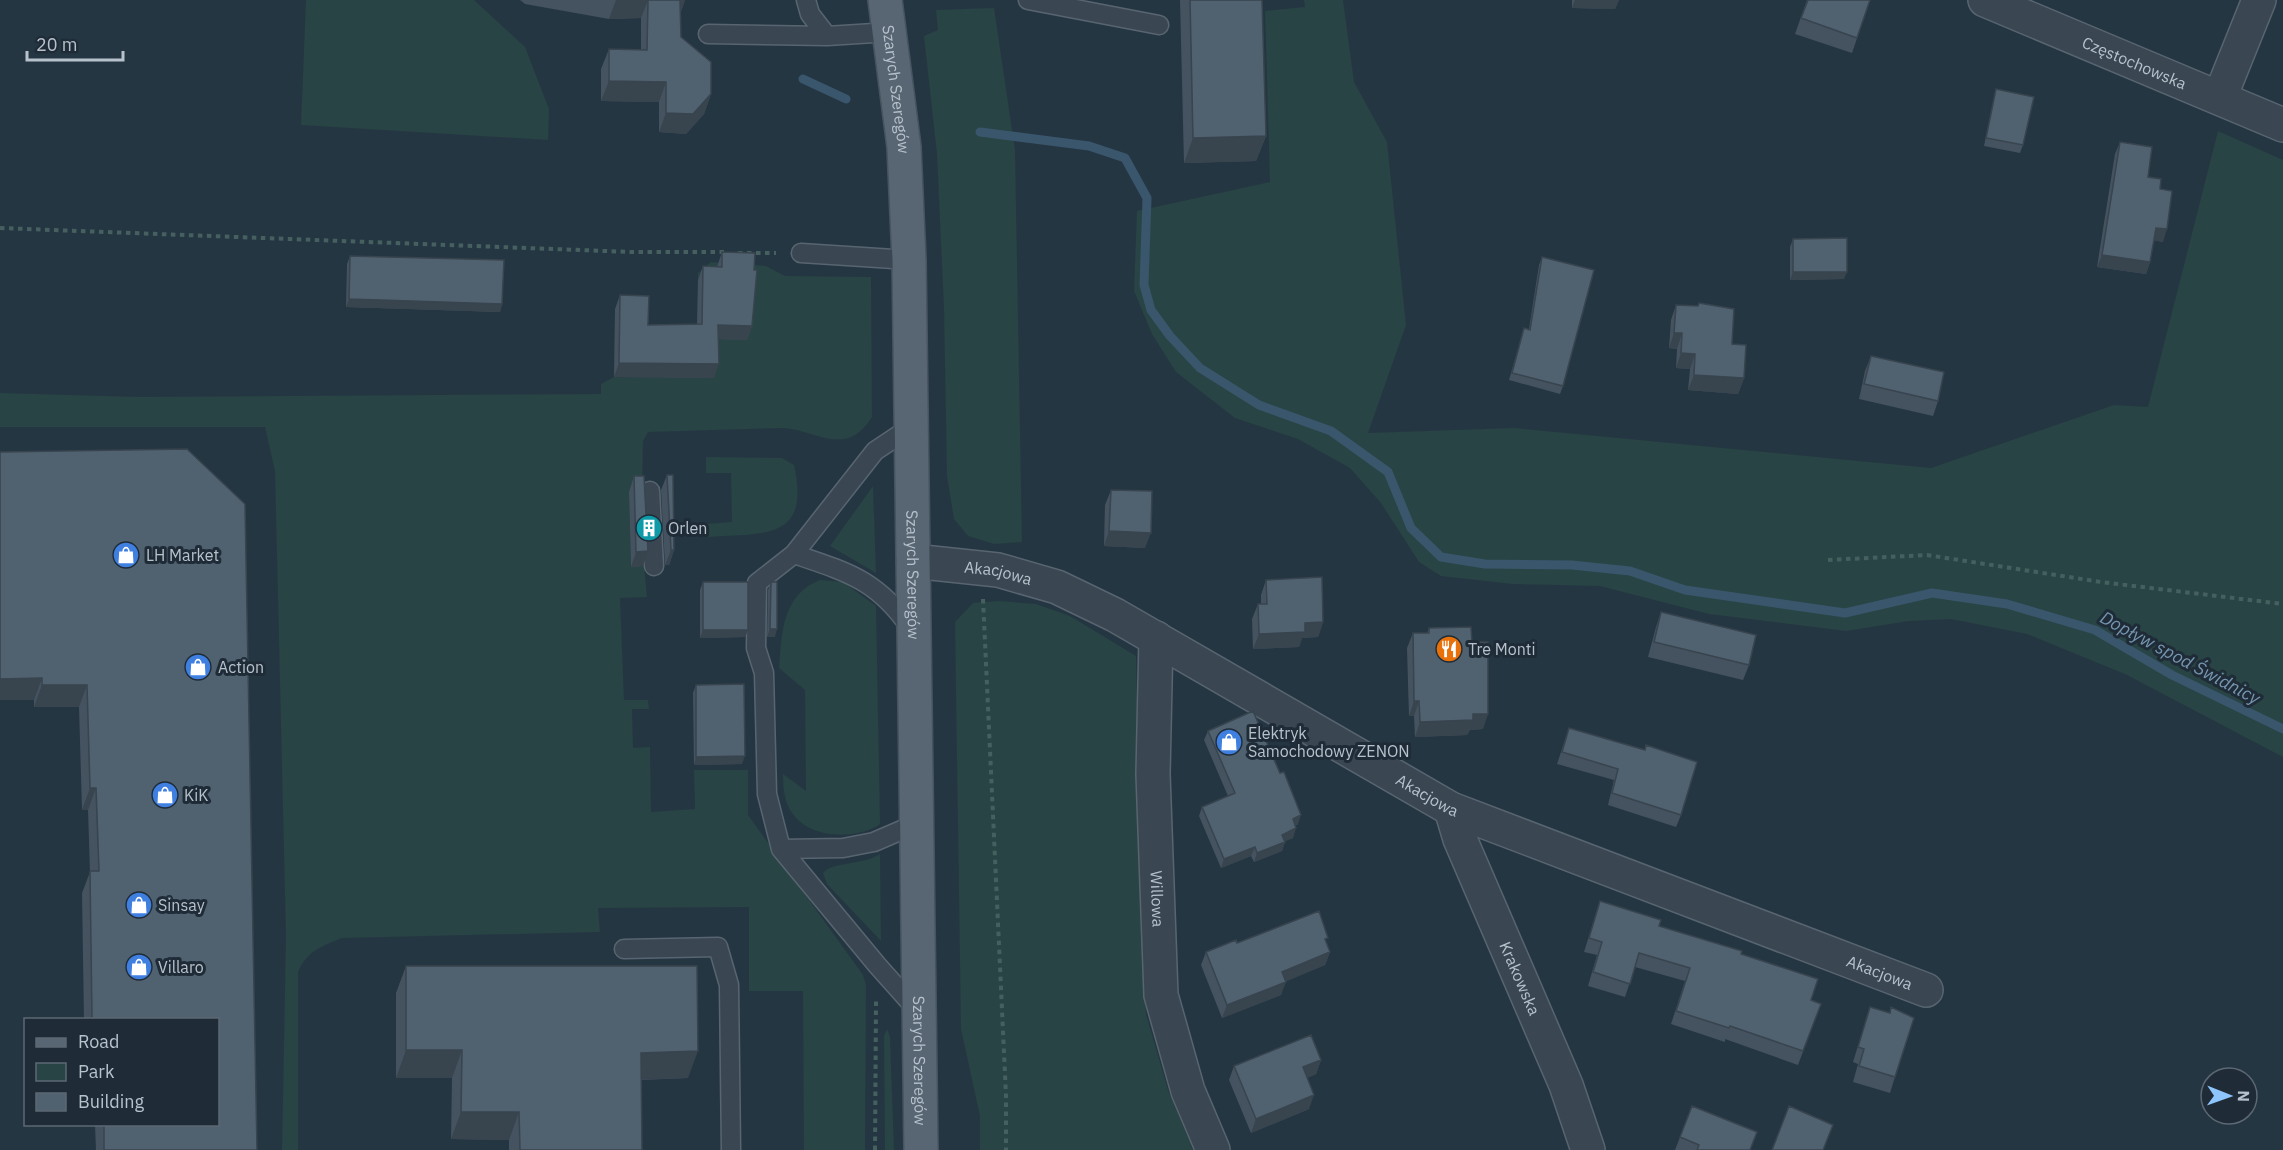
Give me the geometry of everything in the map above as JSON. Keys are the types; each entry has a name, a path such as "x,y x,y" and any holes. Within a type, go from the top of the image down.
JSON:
{"main road":[{"name":"Szarych Szeregów","path":"885,0 904,147 909,260 921,1150"}],"street":[{"name":"Częstochowska","path":"1985,0 2283,125"},
{"path":"2220,97 2259,0"},
{"name":"Akacjowa","path":"913,561 998,570 1057,587 1156,638 1451,809 1926,990"},
{"name":"Willowa","path":"1156,638 1153,774 1161,995 1188,1090 1213,1150"},
{"name":"Krakowska","path":"1451,809 1460,839 1566,1085 1588,1150"}],"lane":[{"path":"806,0 810,14 827,36"},
{"path":"1028,0 1159,25"},
{"path":"708,34 827,36 890,32"},
{"path":"801,253 909,260"},
{"path":"912,427 875,451 794,554 757,584 756,648 765,673 767,794 781,849 918,1011"},
{"path":"651,491 654,566"},
{"path":"794,554 855,574 897,608 915,635"},
{"path":"781,849 843,848 874,842 918,823"},
{"path":"624,949 718,947 729,986 731,1150"}],"path":[{"path":"0,228 632,252 801,253"},
{"path":"1828,560 1927,555 2101,582 2283,604"},
{"path":"980,568 988,662 1006,1096 1006,1150"},
{"path":"875,1150 877,965"}],"green space":[{"path":"306,0 474,0 525,47 549,109 548,140 301,125"},
{"path":"1304,0 1343,0 1354,82 1387,142 1406,325 1368,433 1514,428 1931,468 2114,405 2148,407 2218,131 2283,160 2283,757 2125,674 2027,634 1951,619 1909,621 1846,631 1709,614 1600,586 1513,584 1441,576 1419,562 1381,503 1350,468 1298,439 1235,418 1176,372 1152,334 1134,291 1137,211 1270,182 1265,11 1305,7"},
{"path":"994,8 1015,150 1022,542 994,544 968,536 954,519 947,476 944,308 937,154 924,36 938,30 936,10"},
{"path":"711,262 766,266 785,276 871,277 872,417 862,430 852,437 841,439 831,439 783,428 648,432 643,441 642,491 629,492 631,566 644,566 647,597 620,598 624,700 648,700 649,709 632,709 633,748 650,747 651,812 695,809 694,770 748,770 748,815 863,975 866,985 865,1150 804,1150 803,991 749,991 749,907 598,908 600,932 342,938 322,947 306,959 298,972 298,1150 282,1150 286,936 275,471 265,427 0,427 0,393 140,397 601,394 601,384 614,377 713,378 716,281 698,280 698,273"},
{"path":"706,457 782,458 794,465 797,490 796,508 789,520 778,528 764,532 708,537 707,524 732,522 731,473 706,473"},
{"path":"873,486 876,573 830,546"},
{"path":"820,580 843,582 876,606 880,824 859,833 834,834 811,828 801,822 790,810 784,789 783,774 806,791 805,690 779,668 783,628 791,605 798,595"},
{"path":"998,601 1036,604 1070,616 1136,656 1146,1014 1168,1090 1193,1150 980,1150 980,1116 961,1029 955,622 973,603"},
{"path":"880,854 881,941 827,884 823,873 834,867 873,858"},
{"path":"887,1029 890,1037 894,1150 885,1150 884,1036"}],"building":[{"path":"648,0 680,0 681,37 711,62 711,94 693,114 666,113 666,82 609,81 609,49 647,50"},
{"path":"1190,0 1262,0 1266,136 1193,138"},
{"path":"1808,0 1870,0 1857,38 1801,18"},
{"path":"1996,89 2034,97 2023,145 1986,138"},
{"path":"2120,142 2152,147 2148,177 2161,179 2160,189 2172,191 2167,229 2156,228 2150,262 2102,255"},
{"path":"1847,238 1847,272 1793,272 1793,239"},
{"path":"722,252 755,253 754,270 757,270 752,326 718,325 719,364 619,363 620,295 649,296 648,325 702,324 703,266 722,267"},
{"path":"350,256 504,260 502,304 349,299"},
{"path":"1542,257 1594,270 1563,386 1512,373 1524,328 1530,330"},
{"path":"1699,303 1734,309 1732,344 1746,345 1744,378 1694,375 1695,354 1681,353 1682,333 1674,333 1676,305 1698,306"},
{"path":"1871,356 1944,372 1938,401 1864,384"},
{"path":"187,449 245,504 257,1150 104,1150 104,1126 219,1126 219,1018 92,1018 90,871 99,871 96,788 90,788 87,685 42,685 42,678 0,679 0,452"},
{"path":"667,475 673,475 674,550 671,550"},
{"path":"634,476 644,476 648,551 636,552"},
{"path":"1111,490 1152,491 1151,533 1109,531"},
{"path":"1322,577 1323,622 1305,623 1305,632 1259,634 1258,604 1267,604 1266,580"},
{"path":"703,582 748,582 748,630 703,630"},
{"path":"771,582 777,582 777,629 770,629"},
{"path":"1661,612 1756,635 1749,665 1654,642"},
{"path":"1471,627 1472,642 1488,642 1488,714 1473,714 1473,720 1420,722 1419,701 1414,701 1413,633 1429,633 1429,628"},
{"path":"744,684 745,756 696,757 696,685"},
{"path":"1253,711 1280,773 1284,772 1301,815 1293,819 1296,828 1282,835 1285,842 1257,853 1255,847 1224,859 1202,807 1235,793 1208,731"},
{"path":"1569,728 1645,750 1646,745 1697,762 1681,815 1612,793 1618,769 1562,752"},
{"path":"1600,901 1661,920 1659,926 1742,951 1741,954 1818,979 1811,1000 1821,1004 1803,1051 1730,1026 1729,1028 1676,1011 1690,968 1639,953 1630,984 1593,972 1602,942 1589,938"},
{"path":"1319,911 1330,952 1282,972 1286,982 1227,1005 1206,952 1236,940 1237,943"},
{"path":"406,966 697,966 698,1051 641,1053 642,1150 520,1150 519,1112 461,1112 462,1050 406,1050"},
{"path":"1870,1007 1890,1013 1891,1007 1914,1018 1895,1077 1859,1066 1864,1049 1858,1047"},
{"path":"1311,1035 1321,1060 1303,1067 1314,1095 1256,1119 1234,1066"},
{"path":"1692,1106 1757,1132 1750,1150 1697,1150 1699,1145 1680,1137"},
{"path":"1789,1106 1833,1125 1823,1150 1772,1150"}],"waterway":[{"name":"Dopływ spod Świdnicy","path":"803,79 846,99"},
{"name":"Dopływ spod Świdnicy","path":"980,132 1089,146 1125,158 1147,198 1144,285 1151,310 1170,336 1200,368 1259,405 1331,431 1388,472 1411,528 1441,557 1485,564 1572,565 1630,571 1685,590 1845,613 1932,593 2007,604 2095,630 2172,675 2283,729"}],"place":[{"name":"Orlen","path":"649,528"},
{"name":"LH Market","path":"126,555"},
{"name":"Tre Monti","path":"1449,649"},
{"name":"Action","path":"198,667"},
{"name":"Elektryk Samochodowy ZENON","path":"1229,742"},
{"name":"KiK","path":"165,795"},
{"name":"Sinsay","path":"139,905"},
{"name":"Villaro","path":"139,967"}]}
